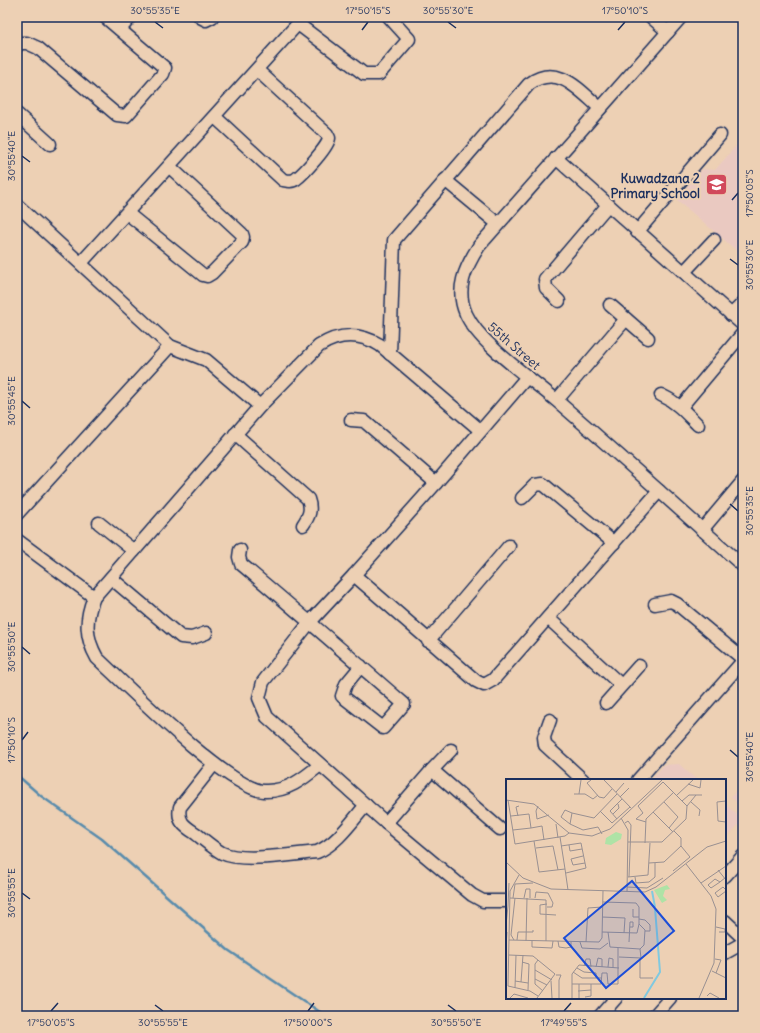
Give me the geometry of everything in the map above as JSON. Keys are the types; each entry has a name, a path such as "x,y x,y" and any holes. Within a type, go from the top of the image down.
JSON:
{"street":[{"path":"17,46 20,43 27,43 38,48 117,115 126,116 165,70 164,66 105,17"},
{"path":"120,29 131,17"},
{"path":"200,17 206,20 212,17"},
{"path":"82,263 170,168 301,21 364,74 379,74 409,39 389,17"},
{"path":"651,17 668,32"},
{"name":"55th Street","path":"681,17 479,246 466,266 461,284 462,303 477,333 527,377 557,400 743,566"},
{"path":"215,117 284,180 288,181 296,179 327,145 329,138 327,134 257,70"},
{"path":"390,354 394,240 445,180 529,84 538,78 547,75 565,80 600,108"},
{"path":"17,114 50,144"},
{"path":"637,232 720,135"},
{"path":"556,158 607,206 743,325"},
{"path":"127,213 203,275 207,276 212,273 242,242 242,234 170,168"},
{"path":"445,180 498,224"},
{"path":"17,206 82,263 170,346 206,360 260,406"},
{"path":"559,301 546,288 545,279 607,206"},
{"path":"684,272 714,240"},
{"path":"731,315 743,303"},
{"path":"610,305 648,338"},
{"path":"557,400 626,319"},
{"path":"681,407 743,333"},
{"path":"320,765 297,783 282,790 263,791 247,786 214,764 168,724 97,658 90,647 87,632 88,612 94,597 260,406 319,346 328,340 346,336 358,336 369,339 390,354 480,430"},
{"path":"17,514 170,346"},
{"path":"506,901 483,900 472,895 386,823 267,717 259,698 262,682 310,622 436,483 527,377"},
{"path":"661,395 671,399 681,407 698,426"},
{"path":"350,420 364,421 436,483"},
{"path":"235,434 308,499 311,507 310,515 303,526"},
{"path":"702,530 743,481"},
{"path":"522,498 535,485 543,484 614,543"},
{"path":"354,575 428,641 476,681 484,685 493,680 659,491"},
{"path":"99,523 134,551"},
{"path":"17,540 94,597"},
{"path":"428,641 509,546"},
{"path":"240,550 239,557 241,564 310,622 361,666 404,704 383,728 342,696 346,684 361,666"},
{"path":"111,578 181,637 192,638 206,633"},
{"path":"639,779 743,660 677,604 671,601 655,604"},
{"path":"548,618 621,685"},
{"path":"606,703 639,666"},
{"path":"550,720 544,737 546,745 582,779"},
{"path":"386,823 451,750"},
{"path":"214,764 180,807 178,815 180,821 186,827 222,853 234,856 317,852 325,849 332,843 366,805"},
{"path":"432,770 500,830"},
{"path":"726,875 743,856"},
{"path":"726,922 743,938"},
{"path":"726,952 743,943"},
{"path":"600,1016 615,999"},
{"path":"654,1016 669,999"}],"shaded area":[{"name":"Kuwadzana 2 Primary School","path":"743,138 743,256 676,199 703,169 715,170"},
{"path":"679,764 696,779 652,779 664,765"},
{"path":"743,783 743,808 731,797"},
{"path":"726,805 743,820 726,838"}],"waterway":[{"path":"17,775 41,796 102,839 228,950 326,1016"}],"place":[{"name":"Kuwadzana 2 Primary School","path":"716,185"}]}
